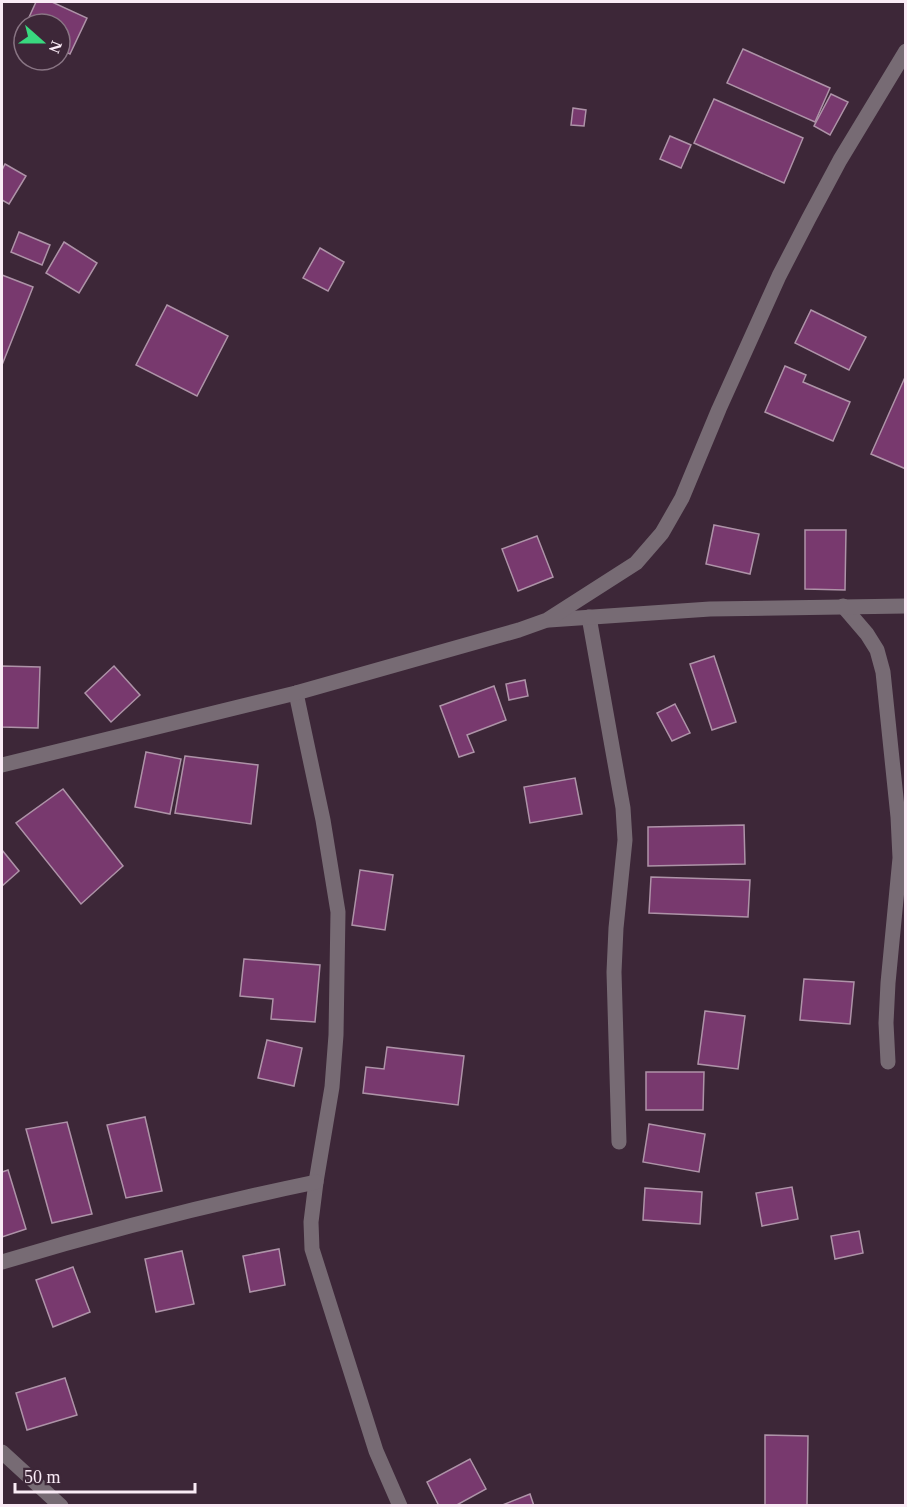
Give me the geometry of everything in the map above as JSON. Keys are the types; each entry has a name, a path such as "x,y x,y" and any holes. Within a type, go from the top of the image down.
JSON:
{"street":[{"path":"2,765 296,693 519,630 547,620 636,563 662,533 682,498 779,276 846,150 906,51"},
{"path":"843,606 867,634 877,650 883,672 898,817 900,858 887,993 888,1062"},
{"path":"547,620 710,609 906,606"},
{"path":"589,617 623,808 625,840 614,972 618,1142"},
{"path":"296,693 323,820 338,912 336,1035 332,1087 311,1221 312,1249 376,1450 400,1506"},
{"path":"2,1262 154,1219 316,1182"},
{"path":"2,1452 61,1506"}],"building":[{"path":"36,2 52,2 87,18 72,50 72,12 31,12"},
{"path":"743,49 830,88 815,122 727,83"},
{"path":"831,94 848,102 830,135 814,126"},
{"path":"714,99 803,138 784,183 694,143"},
{"path":"573,108 586,110 584,126 571,125"},
{"path":"670,136 691,145 681,168 660,159"},
{"path":"5,164 26,176 9,204 2,200 2,170"},
{"path":"19,232 50,245 42,265 11,252"},
{"path":"64,242 97,263 79,293 46,273"},
{"path":"320,248 344,262 328,291 303,278"},
{"path":"2,275 33,287 2,365"},
{"path":"167,305 228,336 197,396 136,365"},
{"path":"811,310 866,337 849,370 795,343"},
{"path":"785,366 806,375 803,382 850,402 833,441 765,412"},
{"path":"906,375 906,469 871,454"},
{"path":"714,525 759,534 750,574 706,564"},
{"path":"805,530 846,530 845,590 805,589"},
{"path":"537,536 553,577 518,591 502,549"},
{"path":"714,656 736,722 712,730 690,664"},
{"path":"2,666 40,667 38,728 2,727"},
{"path":"114,666 140,695 111,722 85,693"},
{"path":"525,680 528,696 509,700 506,684"},
{"path":"494,686 506,720 467,735 474,752 459,757 440,706"},
{"path":"675,704 690,733 672,741 657,713"},
{"path":"146,752 181,759 170,814 135,807"},
{"path":"185,756 258,765 251,824 175,813"},
{"path":"575,778 582,814 530,823 524,787"},
{"path":"63,789 123,866 81,904 16,823"},
{"path":"744,825 745,864 648,866 648,827"},
{"path":"2,850 19,871 2,886"},
{"path":"360,870 393,875 385,930 352,925"},
{"path":"651,877 750,880 748,917 649,913"},
{"path":"244,959 320,965 315,1022 271,1019 273,999 240,996"},
{"path":"804,979 854,982 850,1024 800,1020"},
{"path":"705,1011 745,1016 738,1069 698,1064"},
{"path":"267,1040 302,1048 294,1086 258,1078"},
{"path":"387,1047 464,1056 458,1105 363,1093 366,1067 384,1069"},
{"path":"646,1072 704,1072 703,1110 646,1110"},
{"path":"145,1117 162,1191 126,1198 107,1125"},
{"path":"67,1122 92,1214 52,1223 26,1129"},
{"path":"649,1124 705,1134 699,1172 643,1162"},
{"path":"8,1170 26,1229 2,1237 2,1172"},
{"path":"792,1187 798,1219 762,1226 756,1193"},
{"path":"645,1188 702,1192 700,1224 643,1220"},
{"path":"859,1231 863,1253 835,1259 831,1236"},
{"path":"279,1249 285,1285 250,1292 243,1256"},
{"path":"182,1251 194,1304 156,1312 145,1259"},
{"path":"73,1267 90,1312 53,1327 36,1280"},
{"path":"65,1378 77,1415 27,1430 16,1393"},
{"path":"765,1435 808,1436 807,1506 765,1506"},
{"path":"470,1459 486,1489 455,1506 439,1506 427,1482"},
{"path":"530,1494 534,1506 500,1506"}]}
